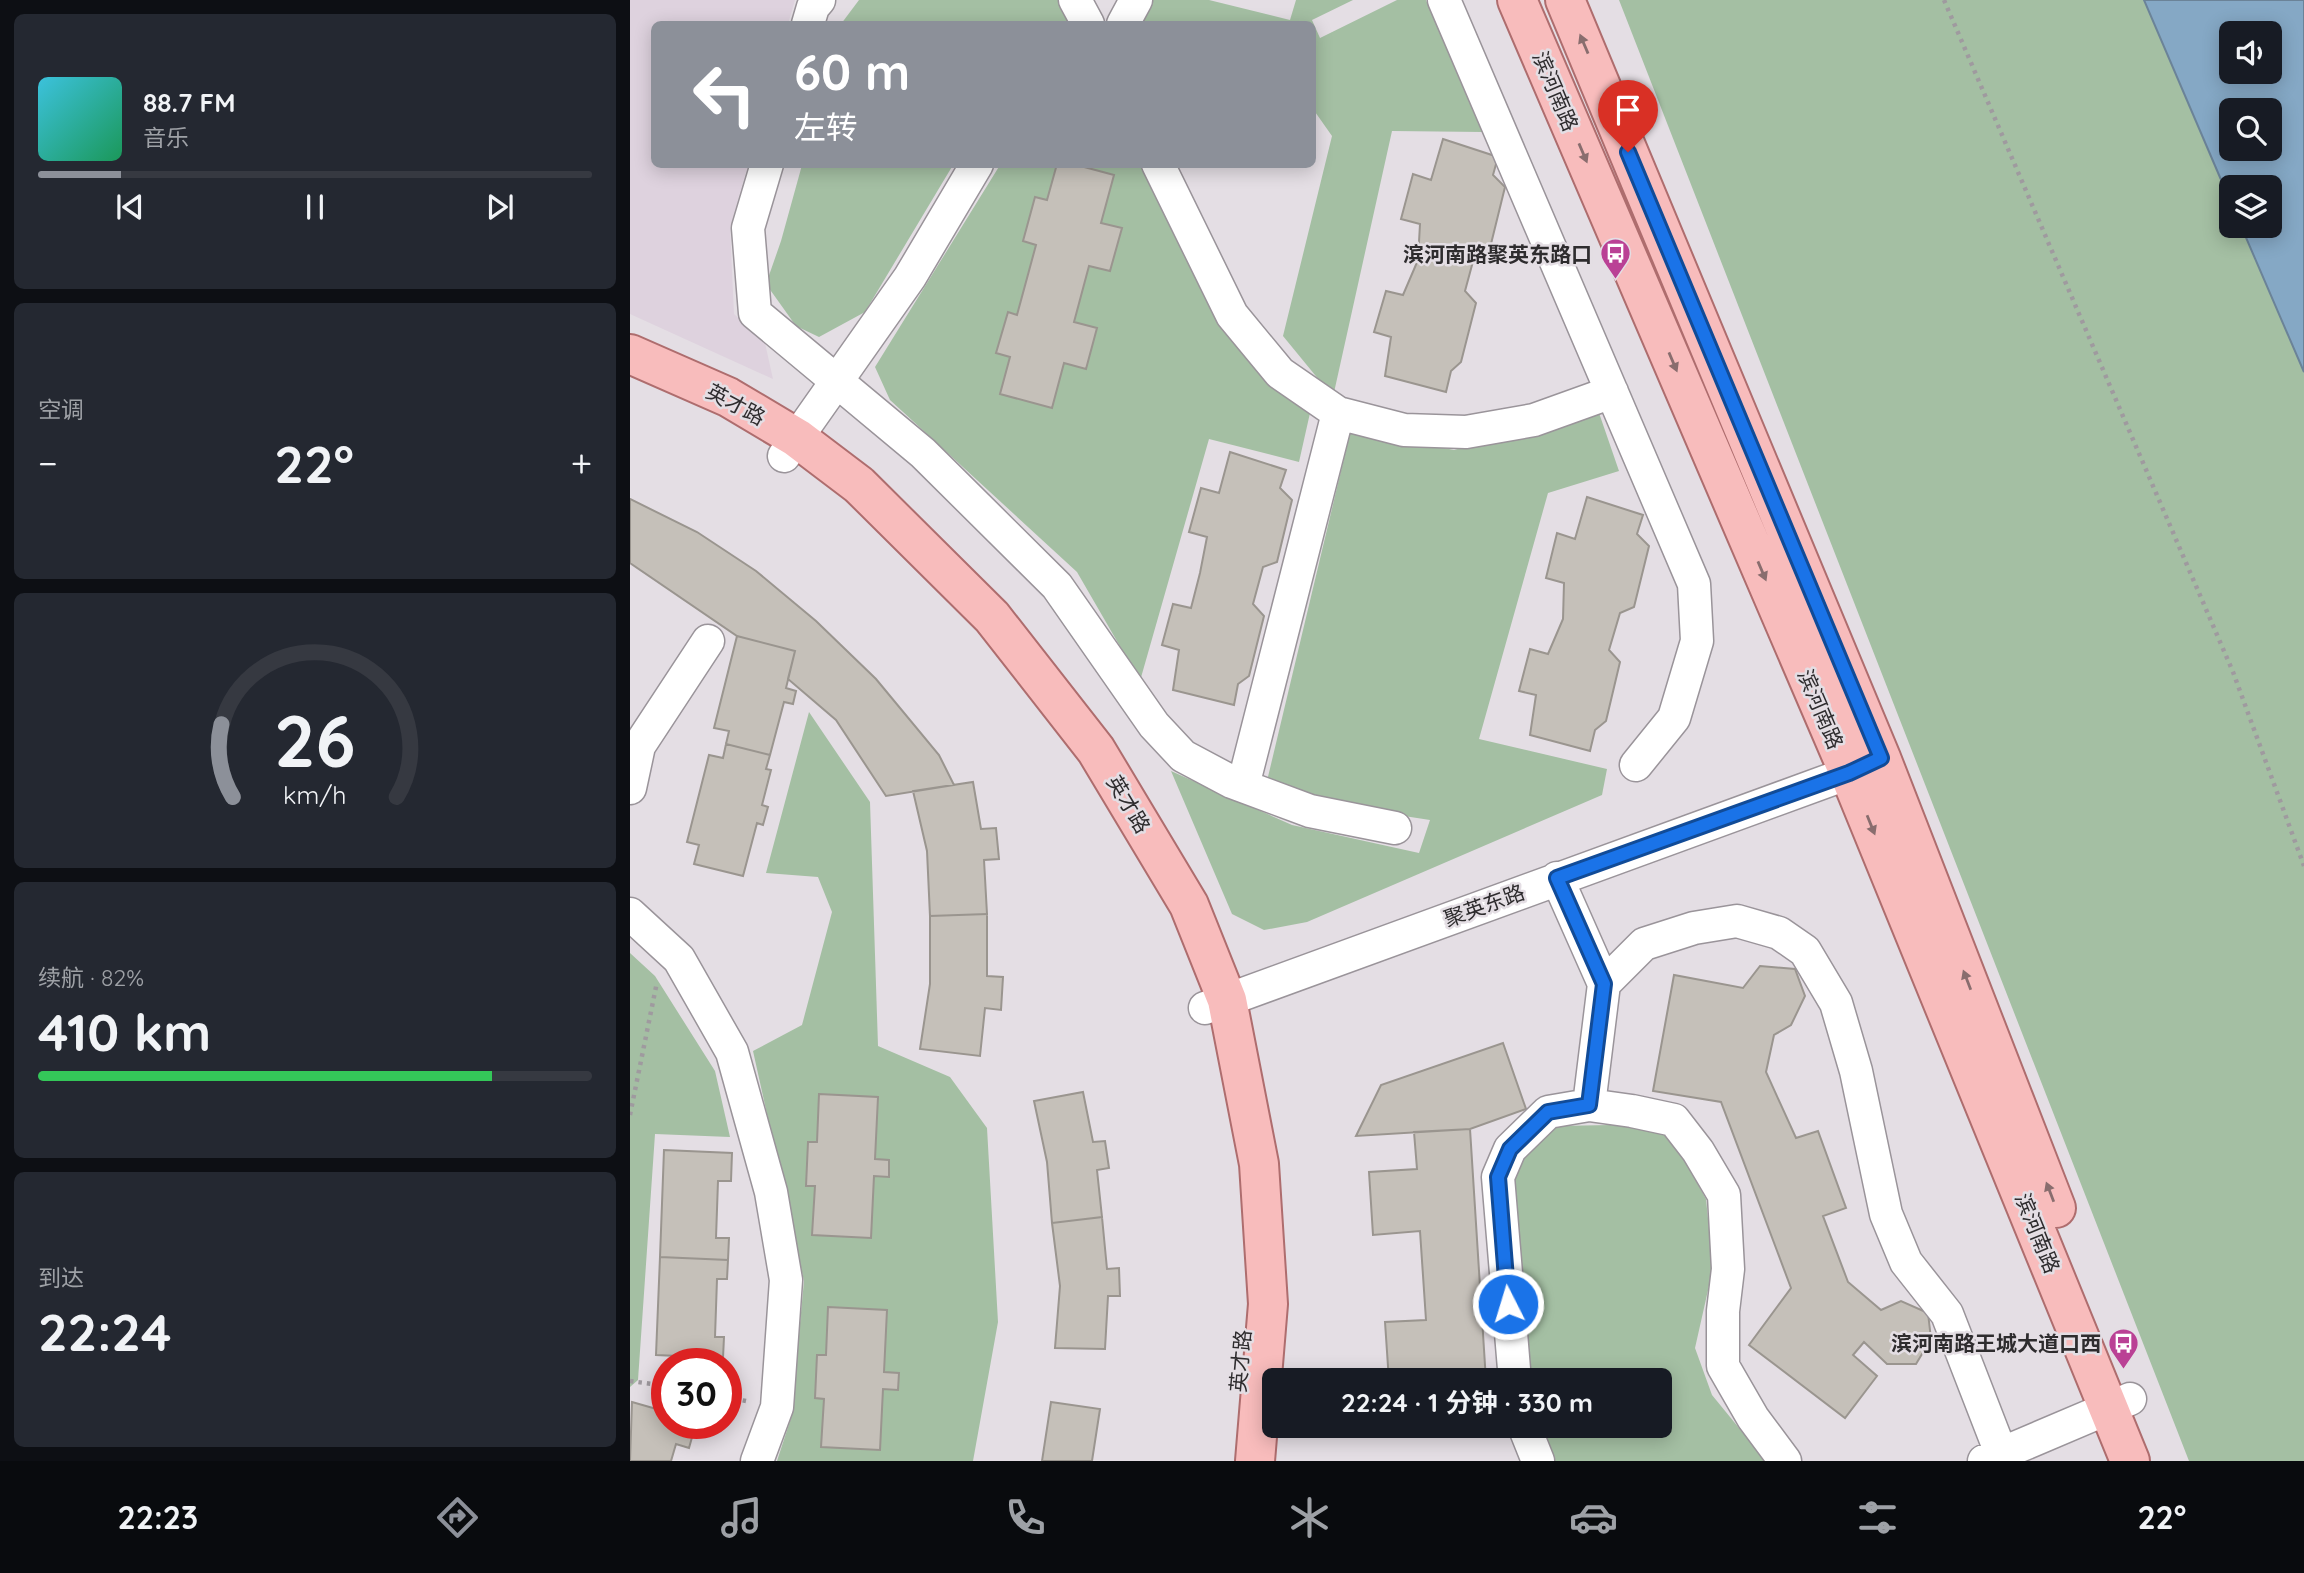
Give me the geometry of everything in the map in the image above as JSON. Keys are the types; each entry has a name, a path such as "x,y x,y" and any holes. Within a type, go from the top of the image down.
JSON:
{"main road":[{"name":"滨河南路","path":"1517,0 1865,765"},
{"name":"滨河南路","path":"1565,0 1865,765 2120,1404 2155,1461"},
{"name":"英才路","path":"630,354 728,397 790,447"},
{"name":"英才路","path":"630,378 790,447 859,485 992,617 1096,750 1189,905 1259,1164 1268,1304 1255,1461"},
{"name":"英才路","path":"1216,1004 1237,1164 1245,1299 1231,1461"},
{"name":"滨河南路","path":"2120,1404 2130,1461"}],"street":[{"path":"809,21 813,7 819,0"},
{"path":"1075,0 1086,21"},
{"path":"1125,21 1136,0"},
{"path":"1444,0 1694,584 1697,641 1674,718 1636,765"},
{"path":"766,168 748,228 755,313 923,453 1058,586 1154,725 1183,756 1243,786 1310,811 1395,828"},
{"path":"790,447 910,277 975,168"},
{"path":"1160,168 1232,315 1280,373 1338,413 1404,430 1466,432 1534,420 1612,392"},
{"path":"1243,786 1338,413"},
{"path":"630,789 639,746 708,642"},
{"name":"聚英东路","path":"1216,1004 1865,765"},
{"path":"1557,878 1604,984 1589,1105"},
{"path":"630,914 679,959 732,1052 771,1192 786,1280 777,1407 757,1461"},
{"path":"1604,984 1644,944 1694,928 1737,921 1779,933 1805,951 1836,1003 1856,1071 1886,1214 1906,1262 1947,1314 1997,1459 2120,1404"},
{"path":"1514,1368 1498,1177 1510,1149 1548,1112 1589,1105 1674,1120 1698,1150 1724,1195 1728,1269 1723,1311 1723,1366 1753,1418 1785,1461"},
{"path":"1529,1438 1538,1461"}],"path":[{"path":"1944,0 2234,673 2304,866"},
{"path":"630,1115 657,979 679,959"},
{"path":"630,1381 651,1384"}],"shaded area":[{"path":"630,0 795,0 789,21 651,21 651,168 747,168 730,227 734,314 765,343 773,379 630,314"}],"green space":[{"path":"859,0 1061,0 1072,21 843,21"},
{"path":"1152,0 1209,0 1290,20 1296,0 1353,0 1312,21 1142,21"},
{"path":"1397,0 1426,0 1483,132 1392,131 1333,397 1283,336 1332,136 1316,113 1316,29 1320,38"},
{"path":"1619,0 2144,0 2219,175 2219,238 2246,238 2304,372 2304,1461 2189,1461"},
{"path":"801,168 951,168 865,312 819,337 796,326 766,284"},
{"path":"998,168 1145,168 1220,327 1264,377 1310,413 1299,462 1209,439 1140,681 1077,572 890,400 875,367"},
{"path":"1598,410 1619,471 1548,493 1479,739 1607,769 1602,795 1307,922 1264,930 1232,914 1171,771 1292,825 1419,853 1430,820 1320,803 1267,781 1351,429 1454,450"},
{"path":"809,712 870,802 878,1046 950,1077 987,1128 998,1322 973,1461 777,1461 791,1418 804,1281 753,1051 802,1025 832,912 818,877 766,873"},
{"path":"630,953 655,976 715,1071 730,1137 655,1134 638,1380 630,1387"},
{"path":"1610,1125 1668,1130 1706,1199 1713,1268 1695,1348 1712,1395 1766,1461 1554,1461 1546,1438 1672,1438 1672,1368 1526,1368 1511,1180 1526,1148 1557,1126"}],"water":[{"path":"2144,0 2304,0 2304,372 2246,238 2282,238 2282,175 2219,175"}],"building":[{"path":"1443,139 1498,157 1493,175 1505,187 1490,248 1475,254 1465,291 1476,303 1461,362 1451,371 1446,392 1385,376 1391,337 1374,332 1386,291 1403,295 1418,260 1420,224 1401,219 1413,174 1431,180"},
{"path":"1056,168 1088,168 1114,175 1101,223 1122,228 1110,271 1089,266 1074,322 1097,328 1086,369 1064,363 1052,408 1000,394 1010,357 996,353 1008,312 1017,315 1036,245 1023,241 1035,197 1047,200"},
{"path":"1230,452 1286,470 1280,488 1292,500 1277,562 1263,567 1253,604 1264,616 1249,676 1238,684 1234,705 1173,690 1179,650 1162,645 1173,604 1191,608 1200,573 1207,537 1189,532 1201,488 1219,493"},
{"path":"1587,497 1643,515 1637,534 1649,546 1634,607 1620,613 1609,650 1620,662 1606,721 1595,730 1590,751 1530,735 1536,695 1519,691 1530,649 1548,654 1563,619 1564,583 1546,578 1557,533 1575,539"},
{"path":"630,499 697,532 756,571 816,621 876,679 939,755 954,785 886,796 836,720 788,679 795,651 737,636 630,563"},
{"path":"737,636 795,651 786,688 796,691 793,704 784,702 770,755 726,744 729,731 714,728"},
{"path":"726,744 770,755 766,769 771,770 762,805 768,807 763,825 757,823 743,876 694,864 699,845 687,842 709,755 723,758"},
{"path":"973,782 981,829 996,828 999,859 984,860 987,914 930,916 927,851 913,791"},
{"path":"987,914 987,976 1003,977 1001,1010 985,1008 980,1056 920,1049 930,984 930,916"},
{"path":"1760,966 1795,969 1805,996 1791,1025 1774,1035 1766,1072 1796,1138 1818,1131 1846,1208 1823,1216 1848,1282 1881,1310 1901,1301 1928,1313 1931,1339 1916,1364 1887,1364 1864,1342 1853,1355 1877,1376 1845,1418 1749,1345 1791,1288 1721,1102 1653,1091 1674,975 1743,988"},
{"path":"1503,1043 1526,1109 1470,1129 1356,1136 1381,1085"},
{"path":"1083,1092 1093,1142 1105,1141 1109,1168 1097,1170 1102,1217 1052,1223 1047,1162 1034,1101"},
{"path":"819,1094 878,1097 875,1159 889,1160 889,1177 874,1176 871,1238 812,1235 815,1186 806,1186 808,1142 817,1142"},
{"path":"1470,1129 1485,1368 1388,1368 1385,1322 1426,1320 1420,1231 1373,1235 1369,1172 1417,1169 1414,1132"},
{"path":"664,1150 732,1153 731,1181 718,1181 716,1238 729,1238 728,1260 660,1257"},
{"path":"1102,1217 1107,1269 1119,1268 1120,1296 1108,1296 1105,1349 1055,1348 1060,1286 1052,1223"},
{"path":"660,1257 728,1260 727,1279 717,1279 715,1337 724,1337 723,1348 656,1348"},
{"path":"828,1307 887,1310 884,1372 899,1373 898,1390 883,1389 880,1450 821,1447 824,1399 815,1398 817,1355 826,1355"},
{"path":"632,1402 651,1407 651,1439 692,1439 689,1448 676,1444 671,1461 630,1461"},
{"path":"1051,1402 1100,1409 1092,1461 1042,1461"}],"place":[{"name":"滨河南路聚英东路口","path":"1615,281"},
{"name":"滨河南路王城大道口西","path":"2124,1370"}],"route":[{"path":"1508,1304 1498,1177 1510,1149 1548,1112 1589,1105 1604,984 1557,878 1849,773 1881,758 1628,152"}]}
